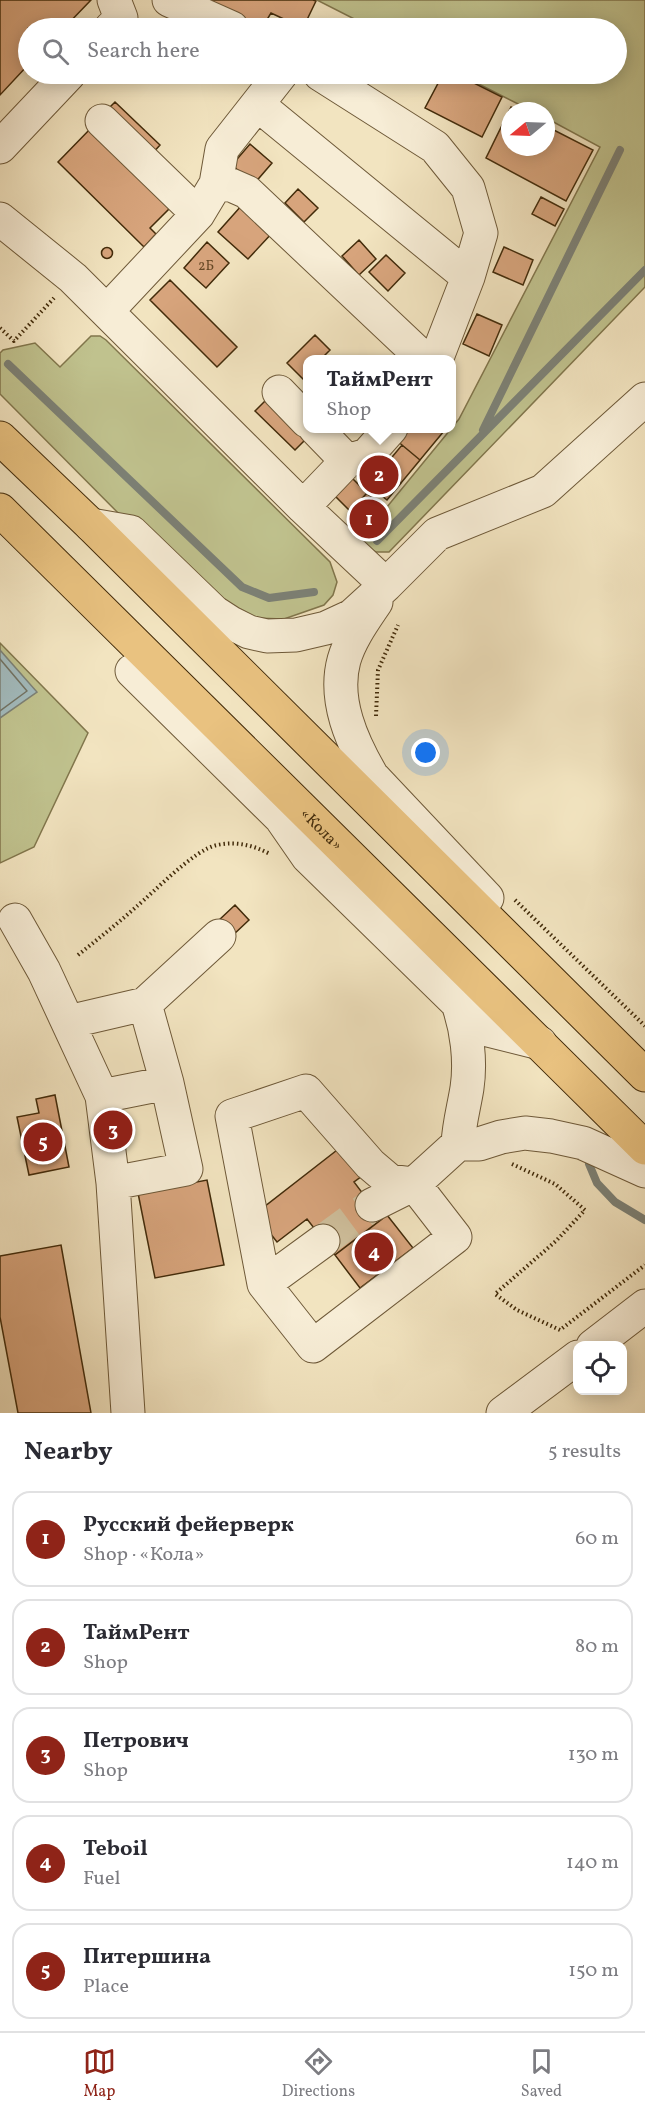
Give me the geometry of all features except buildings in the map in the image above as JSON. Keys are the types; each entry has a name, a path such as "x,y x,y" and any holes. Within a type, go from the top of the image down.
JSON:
{"main road":[{"path":"0,438 91,525 645,1075"},
{"name":"«Кола»","path":"0,510 645,1148"}],"street":[{"path":"114,0 121,18"},
{"path":"169,0 210,18"},
{"path":"0,147 60,84"},
{"path":"107,311 198,214 216,184 222,149 274,84"},
{"path":"336,84 435,147 468,188 481,233 468,277 438,355"},
{"path":"258,105 468,277"},
{"path":"102,121 198,214"},
{"path":"216,184 231,185 247,192 420,355"},
{"path":"0,219 73,278 303,507 386,585"},
{"path":"279,392 303,417"},
{"path":"91,525 131,532 214,612 249,632 267,636 296,635 326,628 352,616 437,534 543,491 645,399"},
{"path":"319,433 347,461"},
{"path":"303,507 347,461 367,455 387,433"},
{"path":"386,585 358,629 344,659 341,685 350,733 372,776 487,896 496,927"},
{"path":"132,671 281,818 308,856 484,1029 540,1043"},
{"path":"15,920 44,971 102,1096 113,1183 128,1413"},
{"path":"68,1022 145,1004 219,936"},
{"path":"113,1183 186,1169 145,1004"},
{"path":"458,1004 463,1017 469,1057 467,1086 459,1121 458,1144"},
{"path":"102,1096 166,1083"},
{"path":"306,1091 370,1164 390,1181 414,1184 455,1237 313,1347 264,1284 232,1116 306,1091"},
{"path":"372,1205 414,1184 458,1144 479,1144 525,1133 583,1143 645,1171"},
{"path":"264,1284 323,1241"},
{"path":"602,1339 645,1306"},
{"path":"503,1413 573,1361"}],"path":[{"path":"0,328 14,341 73,278"},
{"path":"376,722 378,670 405,607 386,585"},
{"path":"78,955 200,851 216,845 239,843 259,848 277,858"},
{"path":"512,897 645,1026"},
{"path":"511,1164 555,1184 585,1210 556,1241 495,1294 517,1310 560,1330 645,1265"}],"green space":[{"path":"317,0 645,0 645,287 389,552 376,552 365,547 364,535 448,433 456,433 456,423 600,147 555,123 555,102 514,102 479,84 627,84 627,18 352,18"},
{"path":"91,336 100,336 106,340 330,562 337,582 333,595 324,605 284,619 252,618 221,607 136,531 0,394 0,353 3,350 35,343 60,367"},
{"path":"0,643 88,733 34,847 0,863"}],"water":[{"path":"0,650 37,692 0,718"}],"waterway":[{"path":"483,430 620,150"},
{"path":"377,541 645,270"},
{"path":"8,364 242,587 269,598 314,592"},
{"path":"589,1164 597,1183 615,1202 645,1220"}],"tunnel":[{"path":"323,1241 372,1205"}],"place":[{"name":"ТаймРент","path":"379,475"},
{"name":"Русский фейерверк","path":"369,519"},
{"name":"Петрович","path":"113,1130"},
{"name":"Питершина","path":"43,1142"},
{"name":"Teboil","path":"374,1252"}]}
